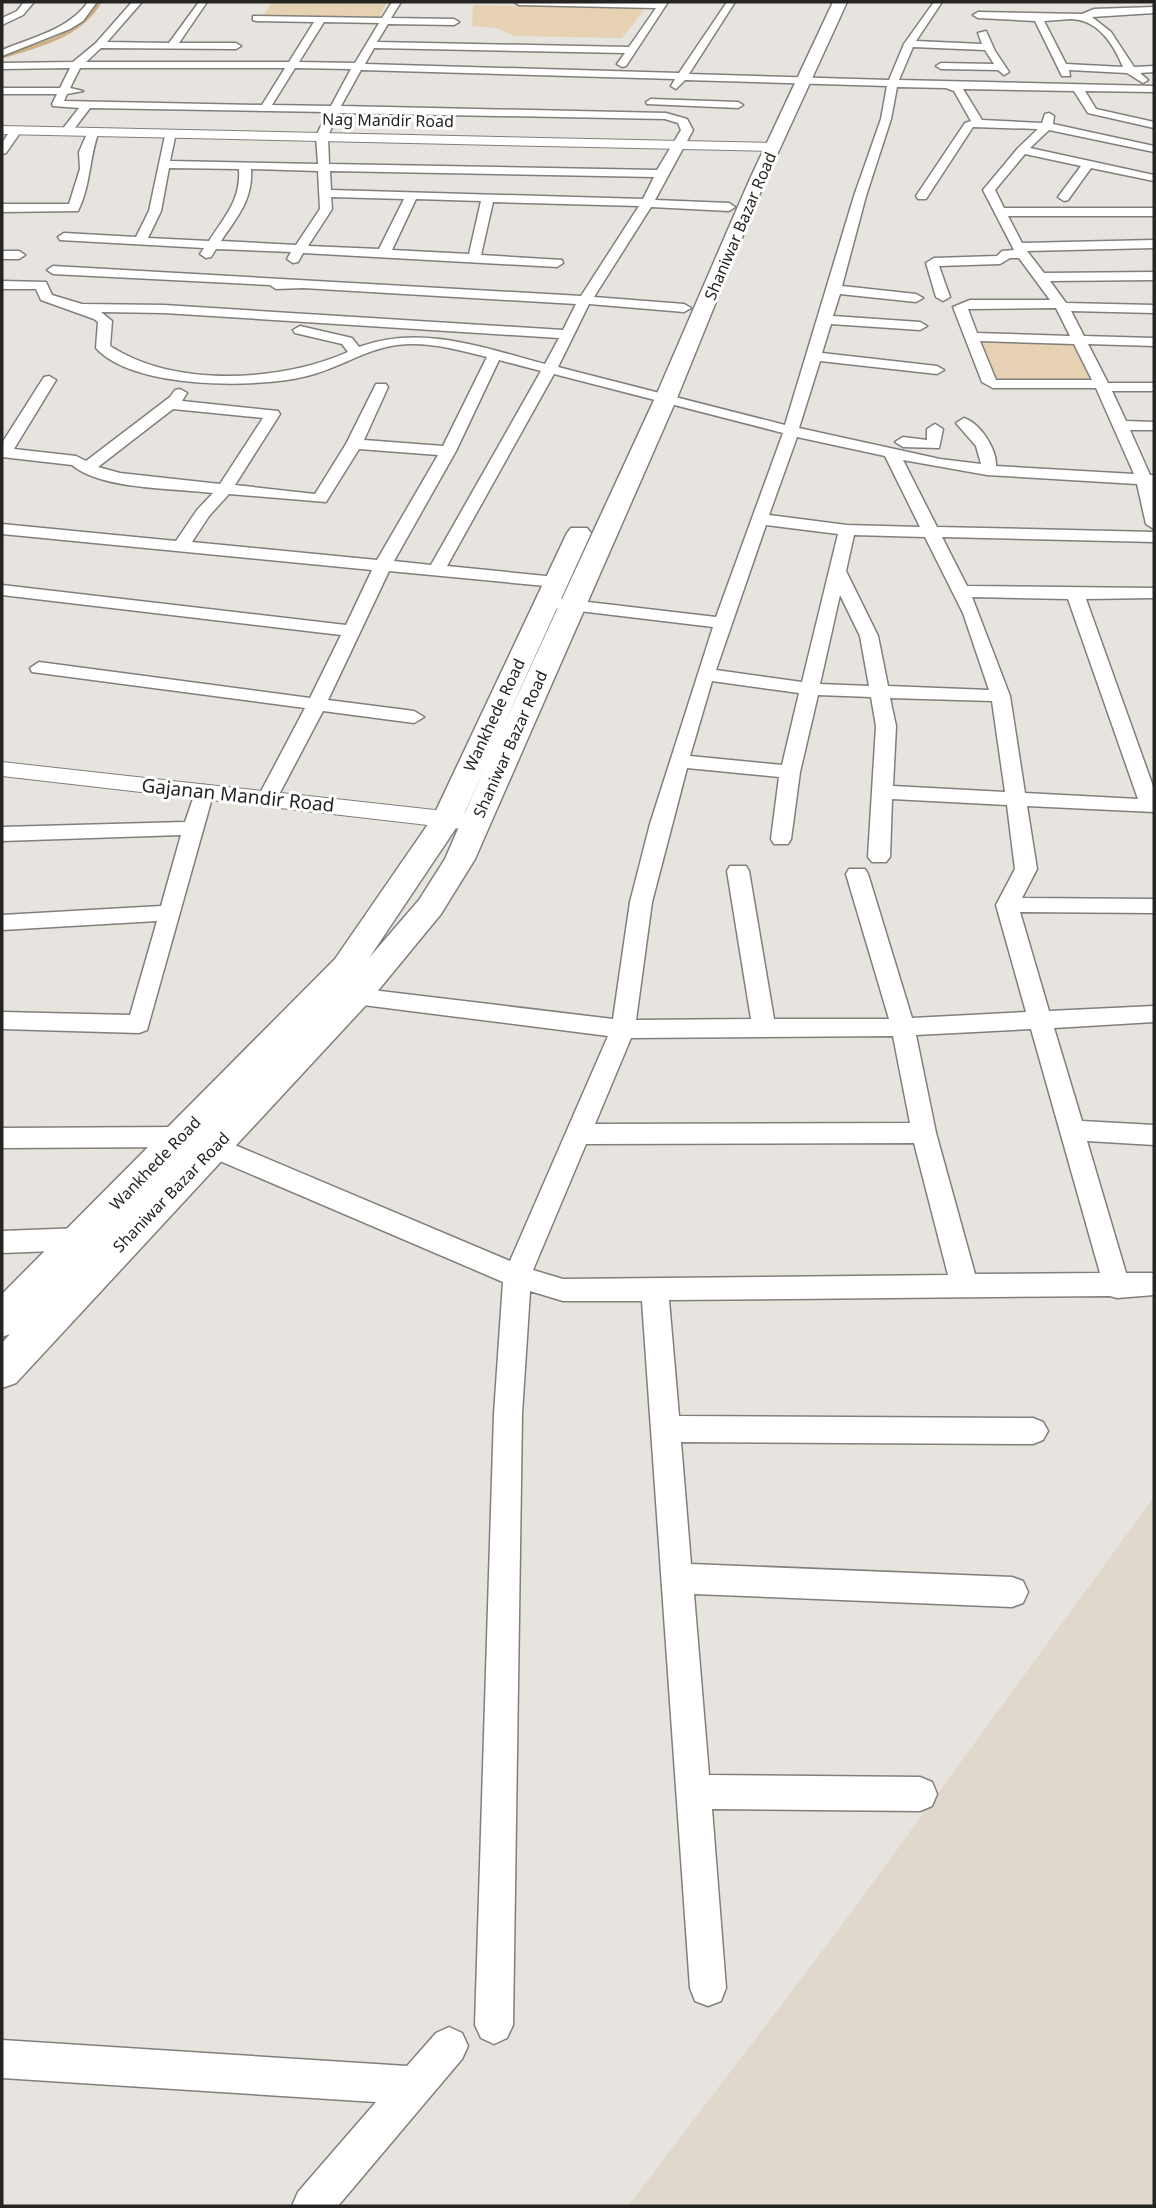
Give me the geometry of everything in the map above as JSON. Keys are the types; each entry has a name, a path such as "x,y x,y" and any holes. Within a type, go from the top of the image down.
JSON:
{"main road":[{"path":"797,78 824,2"},
{"name":"Shaniwar Bazar Road","path":"2,1370 355,996 430,907 460,859 558,597 656,396 764,147 797,78 840,2"},
{"path":"656,396 684,308 729,207 764,147"},
{"name":"Wankhede Road","path":"2,1320 346,967 447,819 558,597"}],"street":[{"path":"2,22 20,13 29,2"},
{"path":"2,53 67,27 80,19 92,2"},
{"path":"57,104 77,64 99,45 137,2"},
{"path":"172,46 203,2"},
{"path":"214,327 267,301 326,209 326,166 322,136 342,94 396,2"},
{"path":"519,2 663,3"},
{"path":"662,102 685,76 731,2"},
{"path":"941,66 1002,69 989,47 974,2"},
{"path":"615,73 663,3"},
{"path":"494,2025 508,1414 517,1276 623,1030 641,902 678,761 722,624 791,430 860,196 886,120 893,83 909,44 938,3"},
{"path":"1082,18 1094,12 1154,10"},
{"path":"978,15 1035,14 1082,18 1100,26 1113,26"},
{"path":"1035,14 1065,70 1154,69"},
{"path":"256,18 386,20 455,17 450,35"},
{"path":"265,108 321,19"},
{"path":"1100,26 1130,70 1154,88"},
{"path":"99,45 172,46 239,41 215,76"},
{"path":"909,44 989,47"},
{"path":"373,45 631,50"},
{"path":"2,66 77,64 359,67 615,73 797,78 1022,92 1077,87 1154,88"},
{"path":"955,86 978,123"},
{"path":"1077,87 1092,111 1154,125"},
{"path":"1132,88 1142,98"},
{"path":"2,91 88,91"},
{"path":"342,94 356,95"},
{"path":"634,101 738,105"},
{"path":"44,104 200,102 265,108 666,116 683,121 687,130 647,202 586,300 436,571"},
{"path":"67,131 87,105"},
{"path":"1048,119 989,190 1021,250 1061,305 1102,385 1118,425 1149,480 1154,524"},
{"path":"922,196 969,125 978,123 1048,119 1154,149"},
{"path":"2,151 9,130"},
{"name":"Nag Mandir Road","path":"9,130 764,147"},
{"path":"41,285 53,270 74,208 86,169 85,152 93,131"},
{"path":"140,241 155,211 170,133"},
{"path":"1022,150 1088,164 1152,184"},
{"path":"164,164 661,174"},
{"path":"175,293 213,245 239,204 246,187 244,164"},
{"path":"1064,197 1088,164"},
{"path":"327,193 488,198 565,207 647,202 729,207"},
{"path":"384,253 412,195"},
{"path":"474,258 488,198"},
{"path":"2,208 74,208"},
{"path":"999,212 1154,212"},
{"path":"1102,212 1142,263"},
{"path":"64,237 557,263"},
{"path":"1142,263 1154,244"},
{"path":"943,297 932,263 934,262 1000,260 1007,254 1021,250 1142,263"},
{"path":"2,255 19,255"},
{"path":"1040,276 1142,263"},
{"path":"53,270 175,293 267,301 378,288 684,308"},
{"path":"2,285 41,285"},
{"path":"41,285 46,297 65,305 83,308 175,293 568,334"},
{"path":"834,289 916,298"},
{"path":"267,301 311,331 346,341 356,352"},
{"path":"1154,309 1061,305 960,307 989,382 993,384 1154,387"},
{"path":"83,308 105,321 173,324"},
{"path":"824,319 920,326"},
{"path":"105,321 103,348 110,355 139,366 188,378 260,379 299,375 326,367 356,352 405,340 455,346 495,355 881,451 986,470 1149,480"},
{"path":"972,337 1154,342"},
{"path":"267,799 316,706 383,565 448,451 495,355"},
{"path":"812,356 937,370"},
{"path":"86,469 170,404 188,378"},
{"path":"49,380 3,452 76,461 86,469 119,478 320,499 354,444 382,387"},
{"path":"170,404 273,414 225,489 182,545"},
{"path":"964,423 988,454 990,462 986,470"},
{"path":"1118,425 1154,426"},
{"path":"936,429 934,445 876,438 881,451 931,531 961,590 972,613 1001,696 1026,869 1007,905 1117,1287"},
{"path":"354,444 448,451"},
{"path":"758,519 847,530 1154,537"},
{"path":"2,529 436,571 558,597 722,624"},
{"path":"781,839 790,772 847,530"},
{"path":"837,570 869,636 886,726 879,857"},
{"path":"2,590 352,631"},
{"path":"961,590 1075,594 1154,593"},
{"path":"882,792 1152,806 1075,594"},
{"path":"39,668 414,717"},
{"path":"705,674 809,689 1001,696"},
{"path":"678,761 790,772"},
{"name":"Gajanan Mandir Road","path":"2,769 475,822"},
{"path":"2,1021 139,1024 204,791"},
{"path":"2,834 194,828"},
{"path":"738,872 764,1028"},
{"path":"858,874 903,1027 924,1133 965,1287"},
{"path":"1007,905 1154,906"},
{"path":"2,922 170,914"},
{"path":"355,996 623,1030 903,1027 1154,1014"},
{"path":"1070,1130 1154,1135"},
{"path":"577,1134 924,1133"},
{"path":"2,1138 181,1137 214,1147 517,1276 563,1290 1117,1287 1154,1284"},
{"path":"2,1242 80,1239"},
{"path":"655,1289 708,1988"},
{"path":"666,1429 1033,1431"},
{"path":"677,1578 1012,1592"},
{"path":"693,1791 920,1794"},
{"path":"312,2206 449,2046"},
{"path":"2,2059 414,2085"}],"shaded area":[{"path":"272,2 387,2 379,18 263,16"},
{"path":"473,5 646,8 622,38 514,36 496,28 472,26"},
{"path":"980,341 1070,344 1074,346 1091,381 996,382"},
{"path":"1154,1497 1154,2206 628,2206 836,1933"}],"waterway":[{"path":"2,57 44,44 70,32 81,24 100,2"}]}
